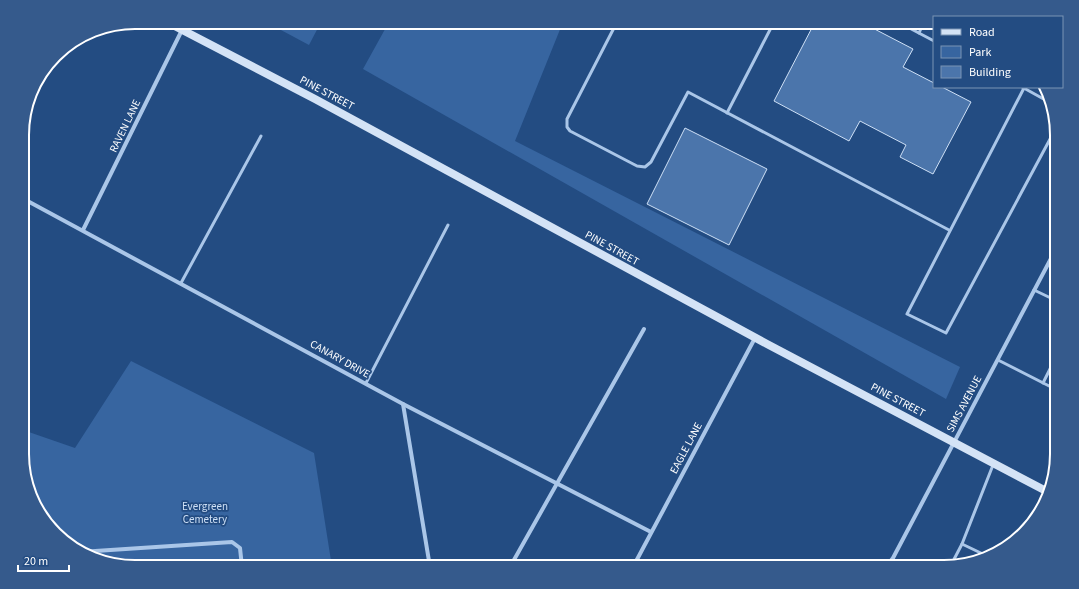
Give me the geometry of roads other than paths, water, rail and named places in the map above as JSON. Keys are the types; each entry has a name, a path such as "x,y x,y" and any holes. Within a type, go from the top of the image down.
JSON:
{"street":[{"name":"RAVEN LANE","path":"84,230 182,30"},
{"name":"PINE STREET","path":"182,30 315,99 755,337 1043,490"},
{"name":"CANARY DRIVE","path":"29,202 366,383 402,404 651,532"},
{"name":"SIMS AVENUE","path":"891,560 1050,260"},
{"path":"514,560 644,329"},
{"name":"EAGLE LANE","path":"637,560 755,337"},
{"path":"402,404 429,560"},
{"path":"93,551 232,542 240,548 241,560"}],"lane":[{"path":"614,29 568,119 567,125 570,131 637,166 645,167 651,162 688,92 949,230"},
{"path":"727,113 770,29"},
{"path":"911,29 933,40"},
{"path":"919,33 921,29"},
{"path":"1043,99 1023,88 907,314 946,333 1050,139"},
{"path":"180,283 260,136"},
{"path":"366,383 448,225"},
{"path":"1034,290 1050,298"},
{"path":"998,360 1050,386"},
{"path":"1043,383 1050,369"},
{"path":"954,560 962,544 994,463"},
{"path":"962,544 981,553"}],"park label":[{"name":"Evergreen Cemetery","path":"205,512"}]}
